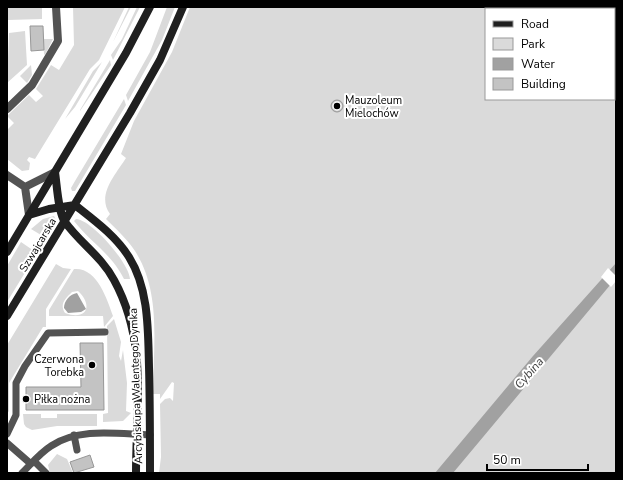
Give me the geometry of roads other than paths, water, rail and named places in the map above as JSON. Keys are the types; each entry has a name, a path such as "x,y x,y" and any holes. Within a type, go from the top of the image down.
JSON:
{"street":[{"path":"7,109 32,85 58,40 56,7"},
{"path":"25,186 55,172 126,53 150,7"},
{"path":"25,186 29,215 75,205 160,60 182,7"},
{"path":"55,172 64,221"},
{"name":"Szwajcarska","path":"7,252 55,172"},
{"path":"7,175 25,186"},
{"name":"Szwajcarska","path":"7,316 75,205"},
{"name":"Arcybiskupa Walentego Dymka","path":"75,205 106,231 122,247 136,270 141,286 148,331 150,473"},
{"name":"Arcybiskupa Walentego Dymka","path":"64,221 106,266 128,312 138,370 138,434 136,473"}],"lane":[{"path":"7,434 16,415 16,383 25,366 48,333 105,332"},
{"path":"22,473 51,446 74,435 150,435"},
{"path":"74,435 77,450"},
{"path":"7,443 46,473"}],"water":[{"name":"Cybina","path":"616,263 616,278 453,473 435,473 533,356"},
{"path":"77,293 86,309 81,312 68,313 64,308 66,300 70,296"}],"place":[{"name":"Mauzoleum Mielochów","path":"337,106"},
{"name":"Czerwona Torebka","path":"92,365"},
{"name":"Piłka nożna","path":"26,399"}]}
